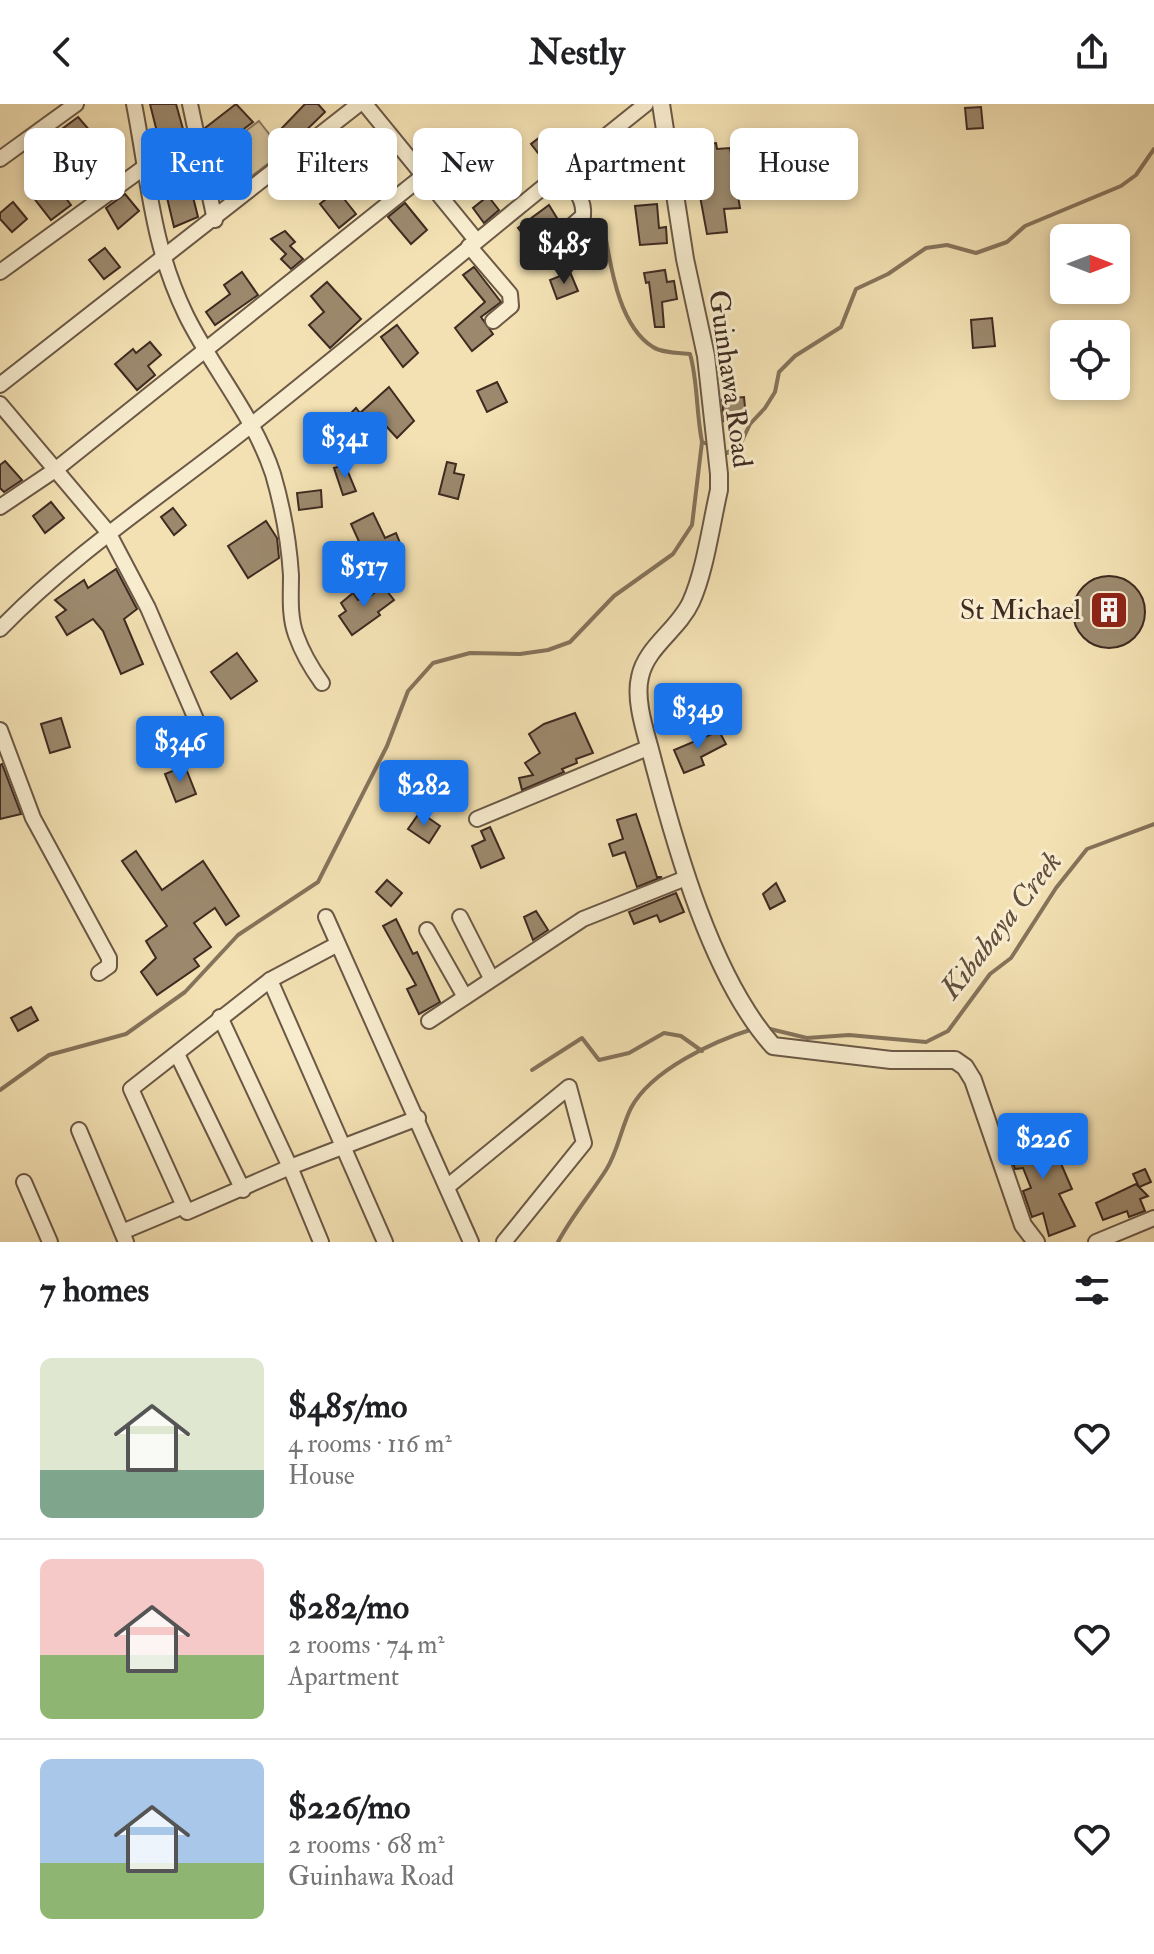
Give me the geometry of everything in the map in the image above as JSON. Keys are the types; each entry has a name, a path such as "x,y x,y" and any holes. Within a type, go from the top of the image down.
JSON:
{"street":[{"path":"0,159 76,104"},
{"path":"134,104 141,140"},
{"path":"190,104 215,220"},
{"path":"0,385 215,220 359,104"},
{"path":"365,104 413,164"},
{"path":"616,128 646,104"},
{"name":"Guinhawa Road","path":"661,104 685,259 706,356 718,455 719,490 696,588 677,626 643,666 639,679 638,693 650,747 686,878 725,967 753,1018 773,1046 891,1060 940,1057 955,1060 965,1067 973,1080 1023,1225 1036,1242"},
{"path":"0,272 141,170"},
{"path":"0,507 55,470 413,184"},
{"path":"0,629 108,532 251,426 538,190"},
{"path":"150,200 152,224 162,260 205,351 251,426 276,487 296,636 322,683"},
{"path":"441,200 510,294 511,306 493,321"},
{"path":"559,237 583,216 581,200"},
{"path":"0,404 108,532 148,608 207,745"},
{"path":"0,730 33,818 109,958 109,966 99,973"},
{"path":"477,819 650,747"},
{"path":"429,1021 491,978 527,959 583,919 686,878"},
{"path":"326,917 471,1242"},
{"path":"460,917 491,978"},
{"path":"427,930 465,997"},
{"path":"336,945 270,980 131,1089 184,1206 187,1212 290,1167 418,1118"},
{"path":"270,980 385,1242"},
{"path":"220,1017 290,1167 321,1242"},
{"path":"177,1054 243,1190"},
{"path":"447,1187 569,1087 584,1143 504,1242"},
{"path":"79,1130 124,1237 184,1206"},
{"path":"24,1182 50,1242"},
{"path":"1096,1242 1154,1218"}],"shaded area":[{"path":"259,121 268,133 268,164 252,176 252,128"}],"building":[{"path":"150,104 176,104 183,128 156,128"},
{"path":"236,104 253,122 245,128 205,128"},
{"path":"305,104 318,104 325,112 308,128 282,128"},
{"path":"981,107 983,128 967,129 965,108"},
{"path":"78,117 88,128 63,128"},
{"path":"538,139 538,153 531,144"},
{"path":"714,143 717,149 730,148 730,200 739,200 740,208 724,209 727,232 707,234 701,200 714,200"},
{"path":"125,194 139,211 118,229 106,208 117,200 125,200"},
{"path":"35,200 67,200 71,205 51,220"},
{"path":"168,200 194,200 198,217 174,227"},
{"path":"325,200 345,200 356,214 339,228 320,204"},
{"path":"483,200 491,200 499,210 484,223 473,208"},
{"path":"13,202 27,219 12,232 0,219 0,213"},
{"path":"405,203 427,230 411,244 388,217"},
{"path":"657,204 659,228 666,227 667,243 640,245 635,206"},
{"path":"549,205 560,223 530,243 518,228"},
{"path":"285,231 295,242 290,246 303,259 291,269 281,259 286,254 271,239"},
{"path":"575,236 585,259 564,268 554,246 562,247"},
{"path":"105,248 120,267 104,279 89,260"},
{"path":"474,267 501,302 481,317 493,334 472,351 455,328 485,302 463,275"},
{"path":"665,270 667,282 674,281 677,299 662,302 664,327 655,327 649,282 646,283 644,273"},
{"path":"242,272 258,295 215,325 206,312 230,294 224,285"},
{"path":"570,272 578,291 557,299 550,280"},
{"path":"327,282 361,319 330,348 309,325 324,312 311,296"},
{"path":"992,318 995,346 973,348 971,320"},
{"path":"397,325 418,353 403,367 381,337"},
{"path":"150,342 161,355 148,366 155,375 137,390 115,364 133,349 136,353"},
{"path":"497,382 507,402 487,412 477,391"},
{"path":"389,387 414,421 397,438 386,426 376,430 367,420 357,429 346,418 356,408 360,413"},
{"path":"744,397 746,418 724,421 722,399"},
{"path":"5,461 22,480 4,492 0,488 0,465"},
{"path":"447,462 456,464 454,473 464,475 458,499 439,494"},
{"path":"345,465 356,491 343,495 334,468"},
{"path":"321,490 322,507 299,510 297,493"},
{"path":"51,502 64,518 45,533 33,516"},
{"path":"173,508 186,525 174,535 161,517"},
{"path":"373,513 385,538 396,533 400,543 379,553 352,556 359,567 352,572 341,563 362,548 351,524"},
{"path":"266,521 277,538 279,558 248,578 228,546"},
{"path":"116,569 137,609 124,619 143,664 121,674 103,631 93,619 67,635 56,617 66,610 55,600 84,580 88,588"},
{"name":"St Michael","path":"1116,576 1135,586 1143,598 1143,626 1135,638 1123,646 1102,648 1083,638 1075,626 1073,605 1083,586 1095,578"},
{"path":"383,586 394,600 378,612 380,615 352,635 339,616 346,611 341,603 353,593 358,600 368,598"},
{"path":"237,653 257,681 231,699 211,672"},
{"path":"575,713 593,753 576,759 577,763 562,769 564,772 522,790 519,778 533,775 525,763 540,753 529,734 544,724"},
{"path":"61,718 70,747 50,753 41,724"},
{"path":"719,731 726,744 701,757 704,765 684,773 674,750"},
{"path":"0,765 21,814 0,819"},
{"path":"185,766 196,794 176,802 165,774"},
{"path":"420,812 440,826 429,843 408,829"},
{"path":"636,814 657,877 662,877 637,887 625,852 613,856 609,844 623,839 617,820"},
{"path":"490,827 504,858 481,868 472,846 485,840 481,831"},
{"path":"136,851 162,890 203,861 239,916 226,925 215,908 194,923 211,947 194,959 199,966 157,995 141,972 156,958 146,941 167,926 122,861"},
{"path":"387,880 402,893 391,906 376,892"},
{"path":"776,883 785,901 770,909 763,894"},
{"path":"676,893 684,912 660,922 657,915 634,924 629,912"},
{"path":"536,911 548,930 533,940 524,917"},
{"path":"396,919 413,954 417,952 440,1002 419,1014 407,989 416,985 383,926"},
{"path":"31,1007 38,1020 18,1031 11,1018"},
{"path":"1049,1131 1054,1161 1059,1159 1072,1189 1059,1194 1075,1226 1049,1236 1043,1213 1032,1217 1023,1191 1031,1188 1023,1168 1015,1169 1007,1144"},
{"path":"1145,1169 1151,1182 1139,1187 1133,1174"},
{"path":"1136,1184 1148,1196 1140,1199 1145,1211 1129,1217 1127,1211 1103,1220 1096,1203"}],"waterway":[{"name":"Kibabaya Creek","path":"721,450 727,453 741,443 750,424 775,392 779,372 795,356 841,327 856,289 888,274 926,248 947,245 976,253 1007,242 1025,226 1121,186 1136,175 1154,149"},
{"name":"Kibabaya Creek","path":"605,234 619,296 632,326 657,349 690,354 702,442 710,445"},
{"path":"0,1090 49,1055 126,1034 185,992 238,935 318,882 387,746 408,691 433,663 470,653 520,654 548,650 570,642 614,596 673,554 692,525 702,442"},
{"name":"Kibabaya Creek","path":"766,1028 807,1038 849,1035 926,1042 948,1031 990,974 1011,958 1056,888 1087,849 1154,824"},
{"name":"Kibabaya Creek","path":"558,1242 610,1163 631,1108 640,1094 668,1069 685,1059 753,1029"},
{"path":"532,1070 582,1038 599,1060 629,1053 664,1033 681,1036 702,1051"}],"place":[{"name":"St Michael","path":"1109,610"}]}
